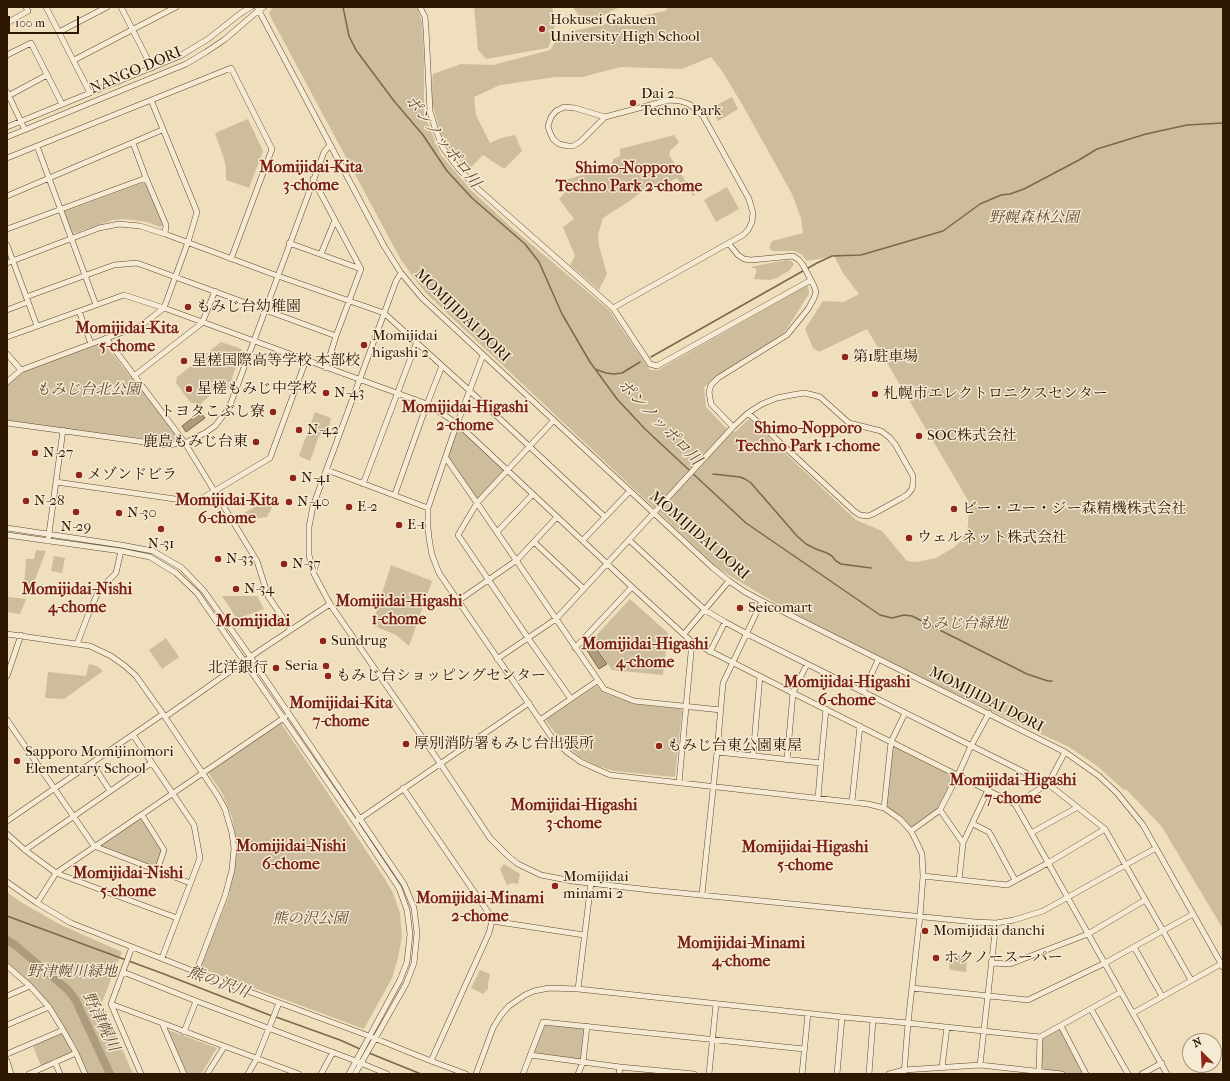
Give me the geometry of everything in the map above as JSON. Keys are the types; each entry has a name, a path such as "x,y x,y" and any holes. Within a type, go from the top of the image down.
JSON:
{"street":[{"path":"7,23 28,11 26,7"},
{"path":"46,7 90,93"},
{"path":"59,32 107,7"},
{"path":"121,7 152,68"},
{"path":"74,60 176,7"},
{"name":"NANGO DORI","path":"7,127 152,68 193,49 218,32 241,12 251,7"},
{"name":"NANGO DORI","path":"7,137 186,64 224,40 257,8 264,7"},
{"path":"420,7 425,17 430,111 443,148 458,168 478,189 613,308 650,364 657,366 811,280"},
{"name":"MOMIJIDAI DORI","path":"257,8 384,246 401,274 422,298 713,568 729,581 762,601 1065,752 1094,772 1117,793 1143,826 1193,914 1221,957 1222,965"},
{"path":"7,55 31,43 62,104"},
{"path":"7,158 231,68 272,149 231,259"},
{"path":"25,130 8,94 48,75"},
{"path":"7,382 21,370 142,325 164,308 176,277 197,212 162,130 151,100"},
{"path":"605,117 575,108 564,107 556,111 551,117 548,126 553,139 559,144 574,146 605,117 669,100 689,104 698,110 706,123 751,205 753,213 752,222 748,230 743,235 613,308"},
{"path":"7,196 162,130"},
{"path":"133,143 166,225 165,234"},
{"path":"7,423 166,445 185,443 215,426 229,408 313,179 324,152 330,145"},
{"path":"37,146 96,305"},
{"path":"7,229 146,178"},
{"path":"313,179 361,269 336,336 326,368"},
{"path":"321,254 334,220"},
{"path":"7,263 71,240 99,228 119,224 140,226 384,313 605,517"},
{"path":"289,244 361,269"},
{"path":"729,244 738,255 744,259 751,260 793,256 803,265 816,292 808,309 787,335 718,378 711,385 709,392 711,404 733,427"},
{"path":"7,245 37,326"},
{"path":"7,310 84,275 114,265 137,263 336,336"},
{"path":"401,274 396,281 384,313 311,515 309,526 309,555 314,574 330,604 490,838 518,864 541,875 555,878 996,923 1014,920 1043,911 1156,848"},
{"path":"134,376 202,323 215,291"},
{"path":"7,337 124,295 164,308 427,404 458,424 692,642 1015,804 1167,1074"},
{"path":"79,311 91,344"},
{"path":"106,338 185,443 257,561 268,596 291,630"},
{"path":"363,484 416,344"},
{"path":"7,354 21,370"},
{"path":"483,355 428,508 428,527 432,555 440,573 497,659 553,738 567,752 581,762 610,775 852,801 884,808 900,819 911,831 922,854 923,876 904,1072"},
{"path":"56,482 196,502 270,458 306,360"},
{"path":"395,494 442,366"},
{"path":"497,659 556,618 733,427 748,413 762,404 804,393 820,397 849,423 881,431 895,444 913,476 912,489 908,495 873,514 868,516 860,515 854,512 748,413"},
{"path":"554,420 477,503 458,535 571,699"},
{"path":"48,541 63,430"},
{"path":"446,458 517,560 597,681 604,689 634,701 721,710"},
{"path":"327,470 363,484 395,494 428,508"},
{"path":"583,540 630,491"},
{"path":"497,532 533,494"},
{"path":"458,601 517,560 557,517"},
{"path":"7,528 153,551 182,568 204,591 251,657 361,818 404,884 414,908 417,933 414,963 406,984 355,1074"},
{"path":"7,535 121,551 150,557 176,573 197,593 399,888 407,910 410,934 407,962 400,980 349,1074"},
{"path":"629,540 705,610 725,622 746,634 1048,784 1105,830 1191,980"},
{"path":"534,542 584,589"},
{"path":"77,644 99,590 116,574 121,551"},
{"path":"684,634 729,581"},
{"path":"575,648 632,587"},
{"path":"702,894 718,752 723,683 762,601"},
{"path":"7,821 330,604"},
{"path":"710,652 725,622"},
{"path":"7,634 90,646 111,656 125,666 136,676 218,796 225,809 232,833 234,848 232,870 225,896 196,972"},
{"path":"7,676 20,635"},
{"path":"679,783 692,642"},
{"path":"863,692 878,660"},
{"path":"787,760 793,693 807,664"},
{"path":"753,756 760,676"},
{"path":"540,720 597,681"},
{"path":"355,822 529,703"},
{"path":"818,798 826,709"},
{"path":"884,808 891,742 905,713"},
{"path":"911,831 940,810 989,713"},
{"path":"37,903 56,873 289,714"},
{"path":"7,720 9,729 94,846 190,883"},
{"path":"852,801 860,726"},
{"path":"133,735 194,825 200,858 162,958"},
{"path":"718,752 821,763"},
{"path":"1015,804 1048,784 1065,752"},
{"path":"92,763 110,791"},
{"path":"25,850 151,763"},
{"path":"403,788 490,915 492,921 489,933 431,1061"},
{"path":"959,880 963,843 988,790"},
{"path":"1031,833 1076,808"},
{"path":"940,810 963,843"},
{"path":"142,815 164,850 157,871"},
{"path":"973,824 989,832 1015,880"},
{"path":"923,876 1008,885 1105,830"},
{"path":"7,834 25,850 56,873 177,918"},
{"path":"7,882 37,903 71,923 466,1074"},
{"path":"578,989 590,882"},
{"path":"991,963 1010,964 1088,934 1145,900"},
{"path":"912,988 1028,1000 1104,963 1193,914"},
{"path":"492,921 584,935"},
{"path":"980,1065 996,923"},
{"path":"132,947 111,1004 141,1074"},
{"path":"1134,947 1162,996"},
{"path":"1133,1013 1191,980 1222,965"},
{"path":"7,967 30,986 48,1007 63,1030 85,1074"},
{"path":"123,972 196,1001 356,1060 386,1074"},
{"path":"7,996 30,986"},
{"path":"476,1074 493,1028 501,1015 509,1006 525,995 534,991 548,988 578,989 808,1013 842,1018 908,1023 1040,1037 1121,992"},
{"path":"184,1032 196,1001"},
{"path":"248,1074 257,1058 279,1003"},
{"path":"111,1004 257,1058 286,1072 299,1074"},
{"path":"709,1074 716,1004"},
{"path":"7,1025 48,1007"},
{"path":"1091,1009 1128,1074"},
{"path":"802,1074 808,1013"},
{"path":"837,1074 842,1018"},
{"path":"869,1074 873,1020"},
{"path":"523,1074 543,1022 804,1049"},
{"path":"162,1023 184,1074"},
{"path":"578,1074 583,1062 587,1026"},
{"path":"1061,1026 1086,1074"},
{"path":"942,1067 947,1027"},
{"path":"7,1054 63,1030"},
{"path":"1039,1072 1040,1037"},
{"path":"207,1074 224,1046"},
{"path":"320,1074 333,1052"},
{"path":"33,1073 76,1054"},
{"path":"530,1054 620,1067 694,1074"},
{"path":"7,1061 11,1074"},
{"path":"55,1062 60,1074"},
{"path":"1142,1074 1162,1063"},
{"path":"889,1074 942,1067 980,1065 1062,1074"},
{"path":"619,1074 620,1067"}],"green space":[{"path":"274,7 417,7 422,22 424,114 441,155 471,190 512,228 609,310 650,370 658,370 808,285 809,294 784,333 704,387 706,407 725,427 735,432 749,419 856,520 882,531 907,561 917,562 936,558 953,548 961,541 968,526 969,502 867,329 819,352 813,348 805,329 823,301 844,302 859,294 843,273 834,256 807,261 801,254 794,251 773,251 769,248 772,241 803,233 801,218 792,194 742,104 722,71 711,57 682,69 621,67 582,77 556,77 500,85 474,97 476,115 490,143 501,138 515,135 522,151 504,169 483,155 468,170 448,147 440,132 431,98 433,74 461,64 493,65 550,50 558,38 577,30 665,11 669,7 1223,7 1223,929 1162,827 1126,789 1124,790 1096,765 1069,747 877,657 777,604 719,569 430,297 401,260 269,14 271,9"},
{"path":"474,7 552,7 555,24 553,36 548,48 486,59 478,50"},
{"path":"573,7 620,7 590,22 579,16"},
{"path":"732,97 738,109 718,121 711,108"},
{"path":"248,119 263,151 249,188 226,180 224,159 215,133"},
{"path":"674,135 679,142 670,151 669,155 695,196 693,196 687,185 684,188 677,178 657,189 649,186 603,218 598,234 599,246 607,274 599,290 570,265 575,256 563,227 574,219 559,199 567,190 565,180 612,166 613,159 620,156 620,149"},
{"path":"145,182 163,225 160,227 147,222 125,219 113,220 72,234 63,212"},
{"path":"727,187 739,209 716,222 704,200"},
{"path":"787,260 792,261 794,264 790,270 777,278 770,280 754,279 757,269 750,267"},
{"path":"221,342 242,349 228,390 221,384 199,406 190,402 176,383 177,377"},
{"name":"もみじ台北公園","path":"104,343 177,435 176,440 166,441 7,421 7,383 22,371 72,352"},
{"path":"315,412 331,418 329,427 319,436 310,461 299,456"},
{"path":"458,424 507,470 477,503 446,458"},
{"path":"270,499 273,505 267,517 246,520 242,514"},
{"path":"36,550 46,551 32,587 24,586 26,559 34,559"},
{"path":"54,556 65,558 62,573 51,571"},
{"path":"391,565 432,581 409,646 396,635 372,625"},
{"path":"222,596 257,596 264,609 237,619"},
{"path":"7,597 26,599 20,614 7,612"},
{"path":"630,599 668,633 663,675 612,670 592,640"},
{"path":"166,638 179,657 162,669 149,650"},
{"path":"89,664 97,666 103,671 64,699 45,698 48,672 86,676"},
{"path":"598,686 602,692 633,704 681,709 674,777 614,771 598,766 580,757 563,743 546,721 547,719"},
{"name":"熊の沢公園","path":"281,723 385,879 393,893 400,913 402,937 392,978 364,1029 200,968 229,896 237,846 232,817 222,793 208,772"},
{"path":"891,742 958,775 940,810 911,831 884,808"},
{"path":"142,818 162,850 155,868 99,846"},
{"path":"504,864 520,874 518,884 512,883 507,885 500,869"},
{"name":"野津幌川緑地","path":"7,892 19,901 59,924 122,952 102,1002 133,1074 88,1074 75,1044 48,1004 18,972 7,964"},
{"path":"950,954 967,956 966,972 950,970"},
{"path":"480,970 490,974 488,989 483,994 471,988"},
{"path":"543,1022 587,1026 583,1062 530,1055"},
{"path":"1061,1026 1086,1074 1039,1072 1040,1037"},
{"path":"168,1030 217,1048 201,1074 187,1074"},
{"path":"63,1033 72,1052 41,1066 33,1046"}],"shaded area":[{"path":"200,412 205,418 186,432 182,426"},
{"path":"593,644 607,664 599,669 586,649"}],"waterway":[{"name":"ポンノッポロ川","path":"343,7 349,36 356,50 394,101 423,135 447,171 472,198 525,244 539,262 562,314 590,362 617,399 645,429 746,523 880,615 892,618 904,615 912,616 1027,674 1052,681"},
{"path":"651,357 832,256 861,255 943,231 980,204 1001,195 1010,194 1024,189 1097,149 1146,134 1187,125 1223,123"},
{"path":"595,369 606,373 622,373 640,362"},
{"path":"713,474 740,477 751,483 797,536 806,544 827,553 841,564 871,568"},
{"name":"熊の沢川","path":"7,916 272,1016"},
{"name":"野津幌川","path":"7,940 15,945 68,990 75,999 110,1074"},
{"name":"熊の沢川","path":"276,1017 340,1040 360,1049"},
{"name":"熊の沢川","path":"369,1053 421,1074"}],"place":[{"name":"Hokusei Gakuen University High School","path":"542,29"},
{"name":"Dai 2 Techno Park","path":"633,103"},
{"name":"もみじ台幼稚園","path":"188,307"},
{"name":"Momijidai higashi 2","path":"364,345"},
{"name":"第1駐車場","path":"845,357"},
{"name":"星槎国際高等学校 本部校","path":"184,361"},
{"name":"星槎もみじ中学校","path":"189,389"},
{"name":"N-43","path":"326,393"},
{"name":"札幌市エレクトロニクスセンター","path":"875,394"},
{"name":"トヨタこぶし寮","path":"273,412"},
{"name":"N-42","path":"299,430"},
{"name":"SOC株式会社","path":"919,436"},
{"name":"鹿島もみじ台東","path":"256,442"},
{"name":"N-27","path":"35,453"},
{"name":"メゾンドビラ","path":"79,475"},
{"name":"N-41","path":"293,478"},
{"name":"N-28","path":"26,501"},
{"name":"N-40","path":"289,502"},
{"name":"E-2","path":"349,507"},
{"name":"ビー・ユー・ジー森精機株式会社","path":"954,509"},
{"name":"N-29","path":"76,512"},
{"name":"N-30","path":"119,513"},
{"name":"E-1","path":"399,525"},
{"name":"N-31","path":"161,529"},
{"name":"ウェルネット株式会社","path":"909,538"},
{"name":"N-33","path":"218,559"},
{"name":"N-37","path":"284,564"},
{"name":"N-34","path":"236,589"},
{"name":"Seicomart","path":"740,608"},
{"name":"Sundrug","path":"323,641"},
{"name":"Seria","path":"326,666"},
{"name":"北洋銀行","path":"276,668"},
{"name":"もみじ台ショッピングセンター","path":"328,676"},
{"name":"厚別消防署もみじ台出張所","path":"406,744"},
{"name":"もみじ台東公園東屋","path":"659,746"},
{"name":"Sapporo Momijinomori Elementary School","path":"17,761"},
{"name":"Momijidai minami 2","path":"555,886"},
{"name":"Momijidai danchi","path":"925,931"},
{"name":"ホクノースーパー","path":"936,958"}],"district":[{"name":"Momijidai-Kita 3-chome","path":"311,177"},
{"name":"Shimo-Nopporo Techno Park 2-chome","path":"629,178"},
{"name":"Momijidai-Kita 5-chome","path":"127,338"},
{"name":"Momijidai-Higashi 2-chome","path":"465,417"},
{"name":"Shimo-Nopporo Techno Park 1-chome","path":"808,438"},
{"name":"Momijidai-Kita 6-chome","path":"227,510"},
{"name":"Momijidai-Nishi 4-chome","path":"77,599"},
{"name":"Momijidai-Higashi 1-chome","path":"399,611"},
{"name":"Momijidai","path":"253,622"},
{"name":"Momijidai-Higashi 4-chome","path":"645,654"},
{"name":"Momijidai-Higashi 6-chome","path":"847,692"},
{"name":"Momijidai-Kita 7-chome","path":"341,713"},
{"name":"Momijidai-Higashi 7-chome","path":"1013,790"},
{"name":"Momijidai-Higashi 3-chome","path":"574,815"},
{"name":"Momijidai-Nishi 6-chome","path":"291,856"},
{"name":"Momijidai-Higashi 5-chome","path":"805,857"},
{"name":"Momijidai-Nishi 5-chome","path":"128,883"},
{"name":"Momijidai-Minami 2-chome","path":"480,908"},
{"name":"Momijidai-Minami 4-chome","path":"741,953"}],"park label":[{"name":"野幌森林公園","path":"1034,218"},
{"name":"もみじ台緑地","path":"963,624"}]}
